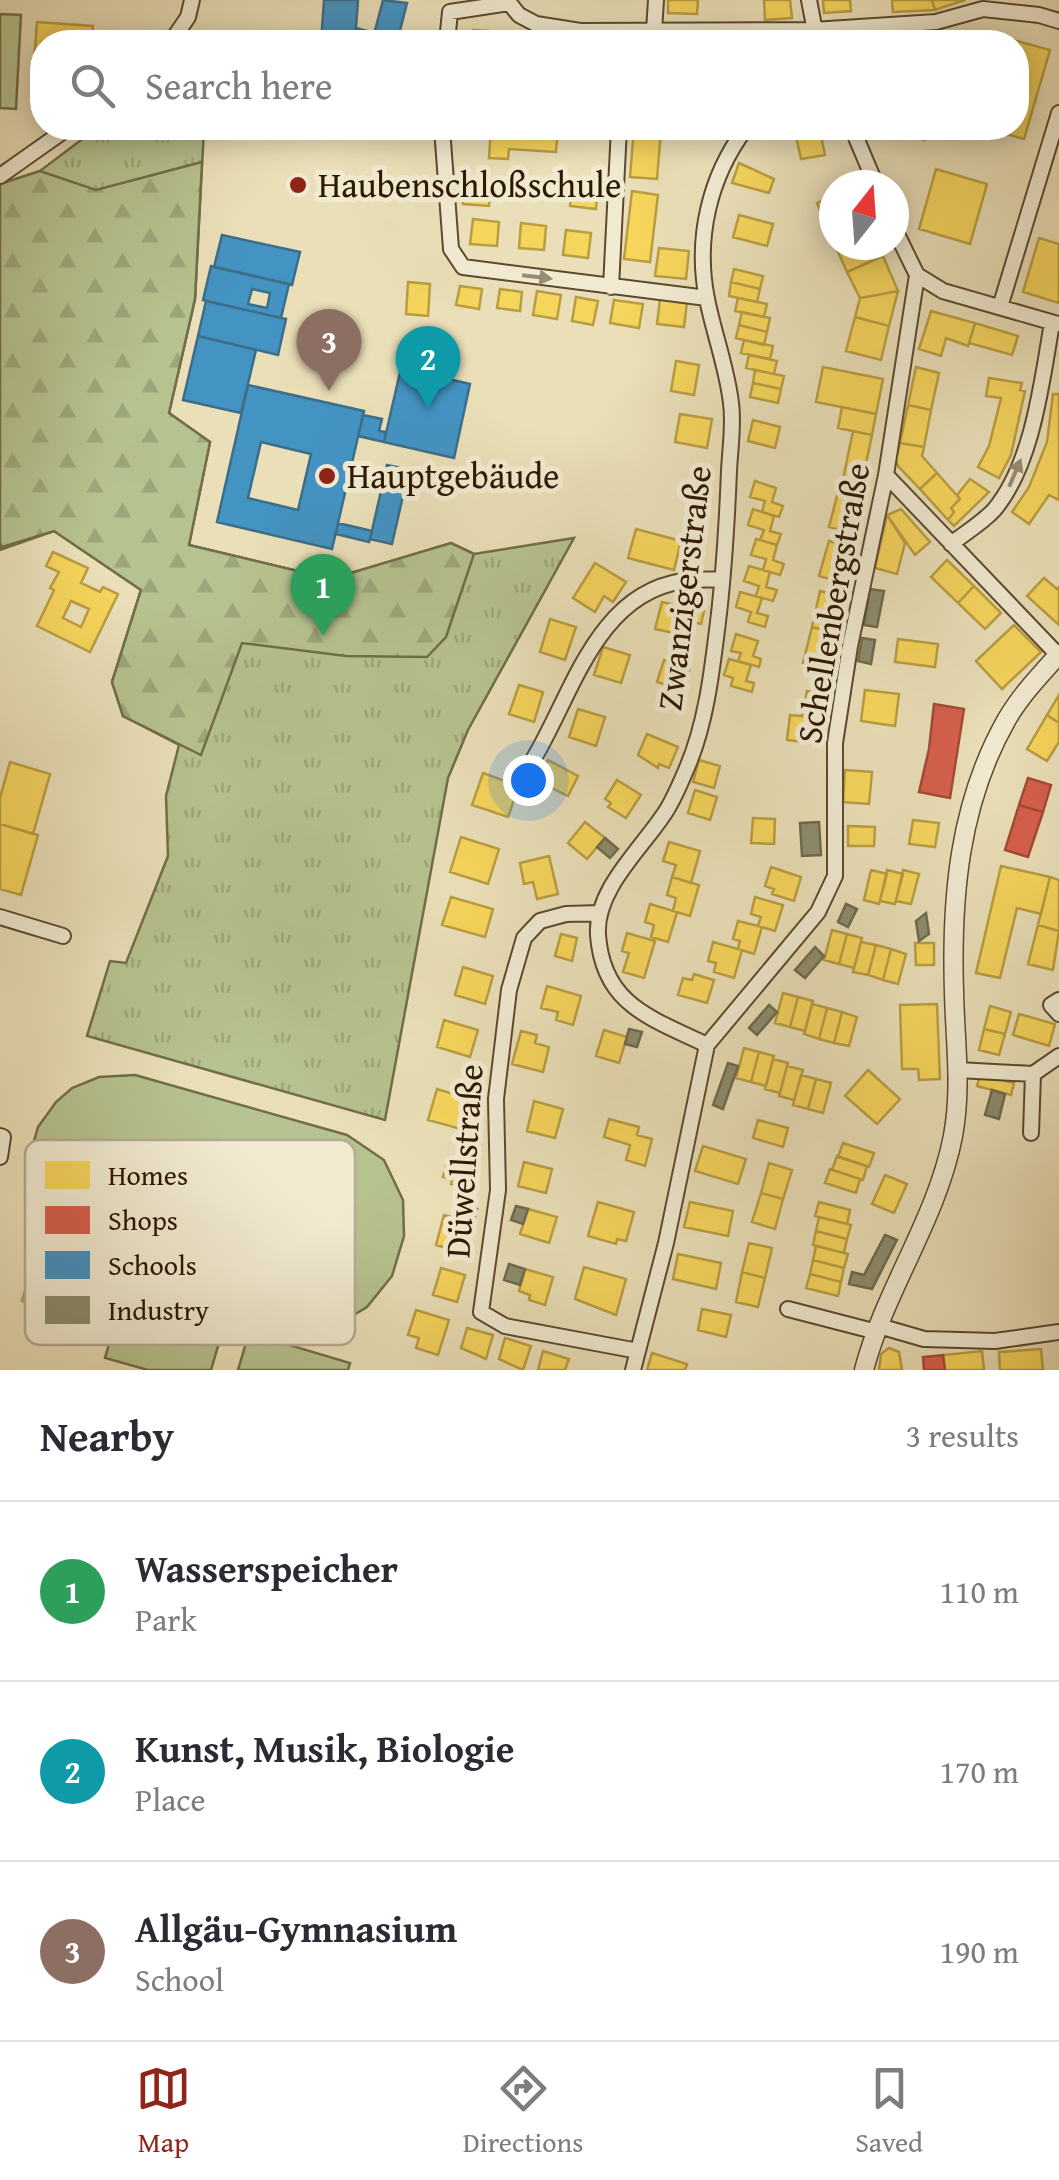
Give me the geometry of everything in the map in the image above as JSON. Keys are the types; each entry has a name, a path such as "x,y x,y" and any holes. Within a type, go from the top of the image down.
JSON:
{"street":[{"path":"180,30 192,0"},
{"path":"654,30 656,0"},
{"path":"810,0 814,30"},
{"path":"448,30 450,12 508,2 519,16 536,24 574,30"},
{"path":"867,30 936,22 983,4 1059,21"},
{"path":"1000,308 1059,113"},
{"path":"0,176 51,140"},
{"path":"443,140 451,250 463,268 707,298"},
{"path":"610,286 618,140"},
{"name":"Zwanzigerstraße","path":"707,1045 631,1007 602,966 598,928 600,913 621,872 666,813 688,766 710,675 722,579 732,405 702,260 710,200 736,140"},
{"path":"857,140 870,170"},
{"path":"909,259 917,275 943,291 1056,324 1028,440 1012,482 995,509 951,544"},
{"name":"Schellenbergstraße","path":"632,1370 669,1228 707,1045 818,912 835,876 835,743 853,628 886,475 917,275"},
{"path":"864,1370 944,1172 958,1097 954,939 962,839 980,779 1007,719 1058,654 886,475"},
{"path":"531,763 550,732 577,668 607,626 638,598 679,581 722,579"},
{"name":"Düwellstraße","path":"600,913 566,914 540,921 524,938 509,990 496,1099 498,1190 481,1312 505,1326 638,1352"},
{"path":"0,917 63,936"},
{"path":"1059,1000 1051,1005 1059,1014"},
{"path":"958,1070 1033,1074 1059,1056"},
{"path":"1031,1133 1033,1074"},
{"path":"0,1136 0,1157"},
{"path":"788,1309 924,1340 994,1342 1059,1332"}],"green space":[{"path":"0,14 21,15 16,109 0,108"},
{"path":"81,140 203,140 195,299 169,413 210,442 189,545 331,579 451,543 474,554 574,538 468,730 448,778 385,1120 87,1036 110,961 126,963 168,856 166,796 179,745 123,716 112,682 141,590 54,531 0,550 0,184 40,171"},
{"path":"202,162 195,299 169,413 210,442 189,545 331,579 451,543 474,554 446,637 427,657 346,656 242,643 201,755 123,716 112,682 141,590 54,531 2,547 0,543 0,184 40,171 96,190"},
{"path":"135,1075 354,1140 34,1140 38,1127 56,1102 72,1088 99,1077"},
{"path":"355,1140 384,1160 403,1200 404,1236 392,1276 367,1307 355,1314"},
{"path":"109,1345 218,1345 211,1370 148,1370 105,1358"},
{"path":"245,1345 289,1345 350,1363 348,1370 238,1370"}],"building: Homes":[{"path":"668,0 698,0 697,14 668,13"},
{"path":"764,0 790,0 792,18 765,20"},
{"path":"823,0 850,0 851,11 824,13"},
{"path":"892,0 932,0 935,10 893,12"},
{"path":"932,0 965,0 935,10"},
{"path":"37,22 93,26 93,30 36,30"},
{"path":"1029,44 1050,50 1029,122"},
{"path":"490,140 557,140 556,152 509,149 508,159 489,158"},
{"path":"633,140 660,140 657,179 630,177"},
{"path":"797,140 822,140 825,155 801,159"},
{"path":"739,163 774,179 769,193 732,183"},
{"path":"936,169 987,184 970,244 919,229"},
{"path":"465,180 491,182 489,206 463,204"},
{"path":"573,182 598,184 596,209 570,206"},
{"path":"632,191 658,195 650,262 624,259"},
{"path":"739,215 773,224 767,246 733,237"},
{"path":"473,219 499,222 497,246 470,244"},
{"path":"521,223 546,226 544,250 519,248"},
{"path":"566,230 591,233 588,258 563,255"},
{"path":"1039,238 1059,244 1059,303 1023,292"},
{"path":"659,248 689,251 686,279 655,276"},
{"path":"842,260 874,260 847,272"},
{"path":"874,260 885,260 898,291 860,298 847,272"},
{"path":"734,269 763,276 760,289 731,282"},
{"path":"408,282 430,284 428,316 406,314"},
{"path":"731,282 760,289 757,302 729,296"},
{"path":"460,286 482,289 479,309 456,305"},
{"path":"500,289 522,292 520,311 497,308"},
{"path":"537,291 561,295 557,319 533,315"},
{"path":"898,291 889,326 855,317 860,298"},
{"path":"576,297 598,301 593,325 572,321"},
{"path":"738,298 767,304 764,317 735,311"},
{"path":"660,299 687,302 684,327 657,324"},
{"path":"614,300 643,304 639,328 610,323"},
{"path":"931,311 975,323 968,346 946,338 941,356 919,349"},
{"path":"742,312 770,318 767,332 739,325"},
{"path":"855,317 889,326 881,360 846,351"},
{"path":"975,323 1018,336 1012,355 969,343"},
{"path":"739,325 767,332 764,345 736,338"},
{"path":"744,340 773,346 770,359 741,353"},
{"path":"749,355 777,361 774,374 746,368"},
{"path":"676,361 699,365 694,395 671,391"},
{"path":"823,367 883,379 876,414 816,402"},
{"path":"916,367 939,373 931,410 908,405"},
{"path":"755,370 784,376 781,389 753,383"},
{"path":"989,378 1022,383 1020,390 1025,391 1011,455 999,478 978,467 989,446 1001,398 986,396"},
{"path":"753,383 781,389 778,403 750,397"},
{"path":"1053,394 1059,394 1059,500 1049,495 1029,524 1012,512 1029,487 1047,442"},
{"path":"908,405 931,410 924,447 900,443"},
{"path":"842,407 876,414 872,435 838,428"},
{"path":"680,414 712,419 707,448 675,442"},
{"path":"753,420 780,427 775,448 748,441"},
{"path":"853,431 872,435 862,483 843,479"},
{"path":"900,443 924,447 922,456 937,473 920,489 898,466"},
{"path":"937,473 960,499 951,508 954,512 948,520 920,489"},
{"path":"970,479 989,492 954,526 948,520 954,512 951,508"},
{"path":"755,481 776,488 772,502 783,506 779,517 762,512 765,501 750,497"},
{"path":"838,492 863,499 854,534 829,527"},
{"path":"753,509 774,516 770,531 781,534 777,545 760,540 764,530 748,525"},
{"path":"901,509 930,542 915,555 887,515"},
{"path":"887,515 905,543 897,574 875,568"},
{"path":"636,529 681,541 674,570 628,558"},
{"path":"756,539 777,545 773,560 784,564 780,575 763,570 766,559 751,555"},
{"path":"829,541 854,548 844,583 819,576"},
{"path":"53,552 88,568 81,583 100,592 103,587 118,594 90,652 37,626 59,572 46,566","holes":["71,601 89,609 81,627 63,618"]},
{"path":"947,560 974,586 958,603 931,577"},
{"path":"595,563 626,582 613,602 604,596 595,612 573,598"},
{"path":"749,566 770,572 766,587 777,590 773,601 756,596 759,586 744,581"},
{"path":"1044,578 1059,587 1059,625 1027,596"},
{"path":"974,586 1001,613 985,629 958,603"},
{"path":"820,591 844,597 835,633 812,627"},
{"path":"740,592 762,598 757,613 768,616 765,627 748,622 751,612 736,607"},
{"path":"662,602 704,611 701,624 683,619 679,634 655,629"},
{"path":"550,619 576,627 565,660 540,652"},
{"path":"1014,625 1041,652 1002,689 976,661"},
{"path":"812,627 835,633 827,669 803,663"},
{"path":"736,634 758,641 753,656 761,659 759,667 738,661 741,653 731,651"},
{"path":"898,639 938,644 935,667 895,662"},
{"path":"603,647 630,655 621,683 594,675"},
{"path":"729,659 751,665 746,681 754,683 752,692 731,686 733,678 724,675"},
{"path":"664,660 690,668 683,690 657,682"},
{"path":"519,685 543,692 534,722 509,714"},
{"path":"865,690 899,694 895,726 861,721"},
{"path":"807,691 827,695 821,718 802,716"},
{"path":"1059,695 1059,723 1047,715"},
{"path":"578,709 605,717 596,746 569,737"},
{"path":"790,715 821,718 818,744 787,740"},
{"path":"1047,715 1059,723 1059,742 1047,761 1027,749"},
{"path":"647,734 678,747 669,768 659,764 658,768 638,755"},
{"path":"548,760 578,776 568,796 538,781"},
{"path":"699,760 720,766 714,788 693,782"},
{"path":"10,762 50,774 33,834 0,824 0,798"},
{"path":"845,770 872,772 869,804 843,802"},
{"path":"483,773 519,786 508,817 472,805"},
{"path":"617,780 641,795 626,818 608,807 611,803 605,799"},
{"path":"695,790 717,797 710,820 688,813"},
{"path":"753,818 775,819 774,844 751,843"},
{"path":"913,820 939,823 935,847 909,844"},
{"path":"585,822 605,838 587,859 568,843"},
{"path":"0,824 38,835 21,895 0,889"},
{"path":"848,826 875,827 874,846 848,846"},
{"path":"461,837 499,849 488,884 450,872"},
{"path":"669,842 700,851 691,883 672,877 676,865 663,861"},
{"path":"549,856 558,894 537,899 533,882 524,884 520,863"},
{"path":"1001,866 1050,877 1041,914 1017,908 1000,978 976,973"},
{"path":"771,867 801,877 794,901 772,894 774,889 765,886"},
{"path":"871,870 887,874 879,904 864,900"},
{"path":"887,870 903,874 895,904 880,901"},
{"path":"903,870 919,874 911,904 896,901"},
{"path":"672,877 699,885 690,916 673,911 676,898 667,895"},
{"path":"1050,877 1059,880 1059,931 1038,925"},
{"path":"451,897 493,909 485,937 442,925"},
{"path":"755,897 783,905 775,931 758,926 761,917 751,914"},
{"path":"650,904 677,912 668,942 651,937 654,925 645,922"},
{"path":"738,921 762,927 754,954 738,949 740,941 733,939"},
{"path":"1038,925 1059,931 1053,970 1028,964"},
{"path":"832,930 847,934 839,964 824,960"},
{"path":"627,933 655,941 644,978 623,972 629,953 622,951"},
{"path":"561,934 577,938 572,961 555,956"},
{"path":"847,934 862,938 854,968 839,964"},
{"path":"713,942 742,950 734,978 714,972 716,963 708,961"},
{"path":"861,942 876,945 868,975 853,972"},
{"path":"915,943 934,943 934,965 916,965"},
{"path":"876,945 891,949 883,980 868,975"},
{"path":"891,949 906,954 898,984 883,980"},
{"path":"463,967 493,976 485,1004 455,995"},
{"path":"694,974 714,980 707,1003 678,995 683,978 692,980"},
{"path":"547,986 581,996 573,1025 556,1020 558,1012 541,1008"},
{"path":"783,993 798,997 790,1027 775,1023"},
{"path":"798,997 813,1001 805,1031 790,1027"},
{"path":"812,1004 827,1008 819,1039 804,1034"},
{"path":"937,1004 940,1079 919,1080 918,1069 902,1069 900,1005"},
{"path":"990,1006 1011,1012 1005,1034 984,1029"},
{"path":"827,1008 842,1012 834,1043 819,1039"},
{"path":"842,1012 857,1017 849,1046 834,1043"},
{"path":"1019,1014 1055,1024 1049,1046 1013,1035"},
{"path":"444,1020 478,1030 470,1057 437,1047"},
{"path":"984,1029 1005,1034 999,1055 979,1050"},
{"path":"604,1030 627,1037 619,1063 596,1056"},
{"path":"521,1031 537,1035 535,1043 549,1047 543,1072 512,1064"},
{"path":"744,1048 759,1052 751,1082 736,1078"},
{"path":"759,1052 774,1056 766,1086 751,1082"},
{"path":"773,1059 788,1063 780,1093 765,1089"},
{"path":"787,1066 803,1070 794,1100 779,1096"},
{"path":"868,1070 900,1099 877,1124 845,1096"},
{"path":"801,1075 816,1079 808,1109 793,1105"},
{"path":"980,1075 1014,1083 1011,1095 977,1086"},
{"path":"816,1079 831,1083 823,1113 808,1109"},
{"path":"437,1089 470,1099 461,1129 428,1120"},
{"path":"534,1101 563,1109 555,1138 527,1131"},
{"path":"609,1119 639,1127 637,1135 652,1139 645,1166 626,1160 630,1145 604,1137"},
{"path":"758,1120 788,1128 783,1147 753,1138"},
{"path":"843,1143 874,1153 869,1167 838,1157"},
{"path":"703,1146 746,1159 738,1184 695,1171"},
{"path":"449,1156 478,1164 471,1190 443,1177"},
{"path":"837,1156 867,1166 863,1180 832,1170"},
{"path":"524,1162 552,1169 546,1193 518,1186"},
{"path":"769,1163 792,1170 783,1199 761,1193"},
{"path":"830,1169 860,1179 856,1193 825,1183"},
{"path":"885,1175 907,1184 894,1213 872,1204"},
{"path":"761,1193 783,1199 775,1229 752,1222"},
{"path":"598,1202 634,1212 626,1241 617,1239 616,1244 588,1236"},
{"path":"690,1202 733,1211 728,1236 684,1227"},
{"path":"819,1202 850,1210 847,1224 815,1216"},
{"path":"528,1209 557,1217 549,1243 520,1234"},
{"path":"444,1215 473,1223 465,1253 436,1245"},
{"path":"819,1217 851,1225 847,1239 816,1231"},
{"path":"816,1231 847,1239 844,1253 813,1245"},
{"path":"749,1243 772,1248 765,1278 742,1272"},
{"path":"816,1246 848,1254 844,1268 813,1260"},
{"path":"678,1254 721,1263 716,1289 673,1279"},
{"path":"813,1260 844,1268 841,1282 810,1274"},
{"path":"584,1267 626,1279 616,1315 575,1299"},
{"path":"441,1268 465,1275 457,1302 433,1295"},
{"path":"525,1269 553,1277 545,1305 529,1300 530,1295 519,1291"},
{"path":"742,1272 765,1278 758,1307 736,1302"},
{"path":"810,1274 841,1282 838,1296 806,1288"},
{"path":"702,1309 731,1315 726,1337 698,1330"},
{"path":"416,1310 449,1320 438,1355 416,1348 419,1338 408,1335"},
{"path":"467,1328 493,1335 486,1359 461,1348"},
{"path":"505,1338 531,1346 523,1370 499,1359"},
{"path":"889,1348 899,1352 902,1370 879,1370 881,1354"},
{"path":"1041,1349 1043,1370 1000,1370 999,1352"},
{"path":"543,1351 569,1359 565,1370 538,1370"},
{"path":"982,1351 984,1370 945,1370 943,1355"},
{"path":"652,1353 687,1364 685,1370 647,1370"}],"building: Shops":[{"path":"934,704 964,709 950,798 919,792"},
{"path":"1028,778 1051,785 1043,812 1019,805"},
{"path":"1019,805 1043,812 1028,857 1005,850"},
{"path":"943,1355 945,1370 924,1370 923,1357"}],"building: Schools":[{"path":"324,0 358,0 355,30 322,30"},
{"path":"383,0 407,3 400,30 375,30"},
{"path":"222,235 300,252 292,285 214,267"},
{"path":"211,266 289,284 281,318 203,300","holes":["252,289 270,293 267,308 248,304"]},
{"path":"206,301 286,319 278,355 198,336"},
{"path":"198,336 256,350 241,413 183,400"},
{"path":"401,368 470,384 454,458 384,442"},
{"name":"Hauptgebäude","path":"248,385 364,411 332,549 217,522","holes":["261,442 311,454 298,510 248,498"]},
{"path":"363,415 382,419 379,431 386,432 384,442 358,436"},
{"path":"387,465 409,470 392,544 370,539"},
{"path":"338,523 372,531 369,542 336,534"}],"building: Industry":[{"path":"870,589 884,591 877,627 864,625"},
{"path":"862,638 875,640 871,664 858,661"},
{"path":"819,822 821,855 802,856 800,823"},
{"path":"605,838 618,849 610,858 597,847"},
{"path":"846,904 857,909 848,927 838,922"},
{"path":"926,913 929,934 919,941 916,921"},
{"path":"815,947 824,956 805,978 795,970"},
{"path":"769,1005 777,1012 757,1035 749,1028"},
{"path":"629,1029 642,1032 637,1047 625,1044"},
{"path":"728,1063 738,1066 723,1109 713,1105"},
{"path":"461,1081 474,1085 470,1099 457,1095"},
{"path":"992,1090 1005,1094 999,1119 985,1115"},
{"path":"465,1147 481,1151 478,1164 461,1159"},
{"path":"460,1204 477,1209 473,1223 456,1218"},
{"path":"516,1206 528,1209 523,1224 511,1220"},
{"path":"885,1235 897,1240 872,1289 849,1284 852,1272 864,1275"},
{"path":"509,1264 525,1269 520,1285 504,1280"}],"place":[{"name":"Haubenschloßschule","path":"298,185"},
{"name":"Allgäu-Gymnasium","path":"329,391"},
{"name":"Kunst, Musik, Biologie","path":"428,408"},
{"name":"Hauptgebäude","path":"327,476"},
{"name":"Wasserspeicher","path":"323,636"}]}
